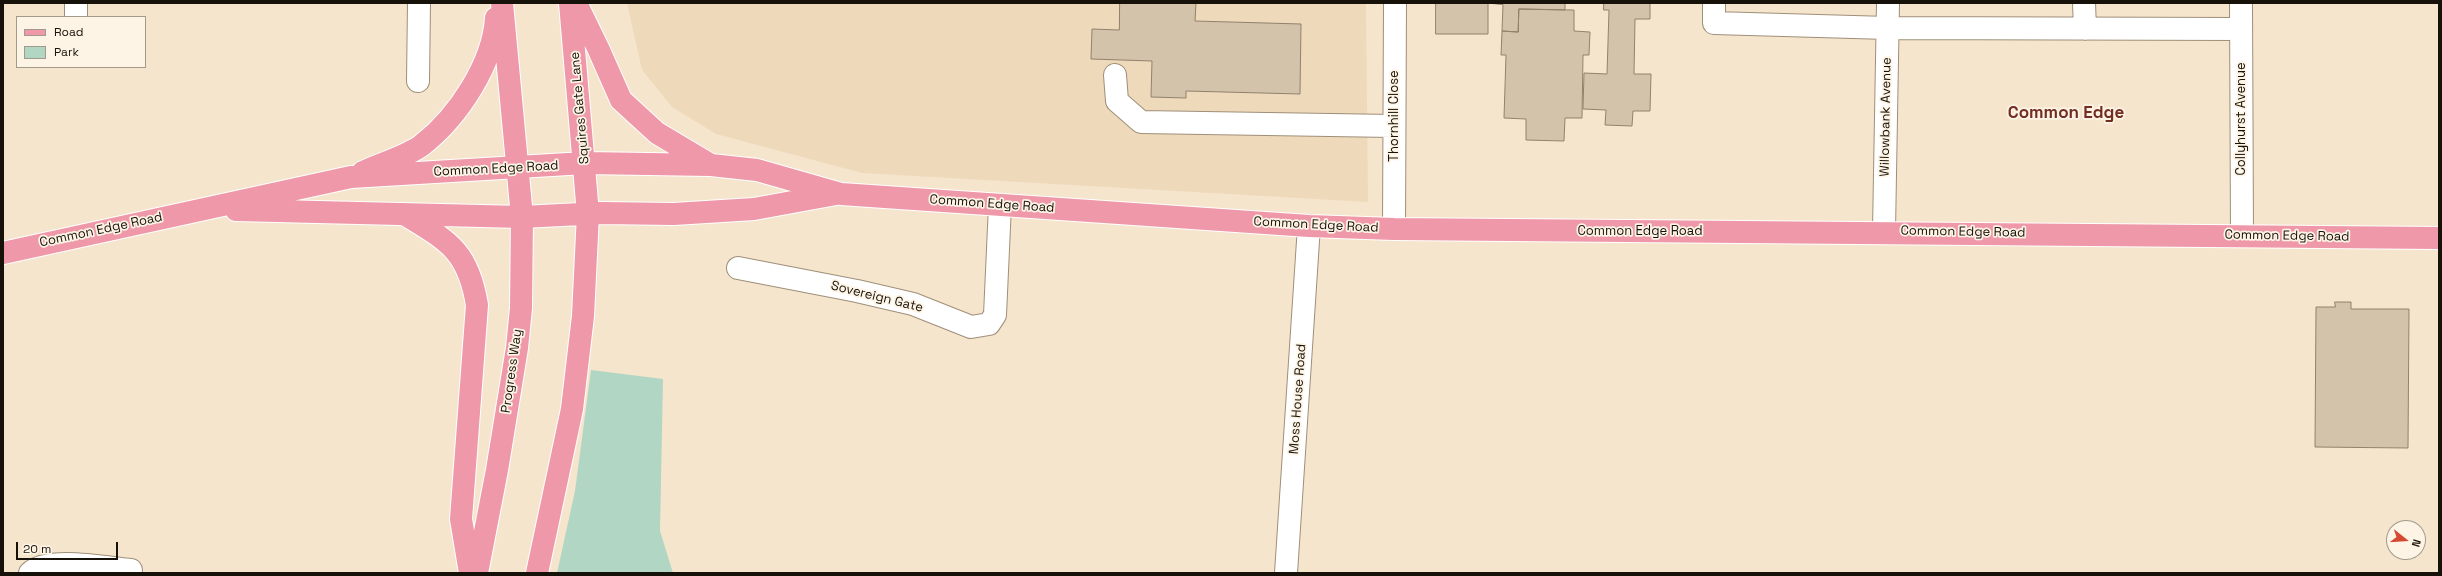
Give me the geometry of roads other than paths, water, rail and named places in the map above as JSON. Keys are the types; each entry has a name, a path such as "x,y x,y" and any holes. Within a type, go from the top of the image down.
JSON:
{"main road":[{"path":"351,177 421,146 452,114 482,74 495,37 497,3"},
{"path":"502,3 518,167"},
{"name":"Squires Gate Lane","path":"570,3 585,163 588,214"},
{"path":"576,3 621,100 657,133 711,165"},
{"name":"Common Edge Road","path":"3,253 198,209 351,177 585,163 711,165 757,170 841,194 1309,226 1394,229 1884,231 2439,238"},
{"name":"Progress Way","path":"478,573 498,470 517,348 521,308 522,218 518,167"},
{"name":"Common Edge Road","path":"198,209 522,218 588,214 674,214 754,208 841,194"},
{"path":"404,214 446,240 461,257 473,280 477,305 461,519 470,573"},
{"path":"537,573 572,409 583,316 588,214"}],"street":[{"path":"76,3 76,16"},
{"path":"418,81 420,3"},
{"name":"Thornhill Close","path":"1394,229 1393,126 1395,3"},
{"path":"1714,3 1714,23 1888,28 2241,29"},
{"name":"Willowbank Avenue","path":"1884,231 1888,3"},
{"path":"2084,3 2085,29"},
{"name":"Collyhurst Avenue","path":"2241,3 2242,235"},
{"path":"1115,75 1117,101 1141,122 1393,126"},
{"name":"Sovereign Gate","path":"738,268 857,290 914,304 971,327 980,327 990,324 995,315 1000,205"},
{"name":"Moss House Road","path":"1286,573 1309,226"},
{"path":"30,573 42,566 58,564 131,570"}],"district":[{"name":"Common Edge","path":"2066,113"}]}
